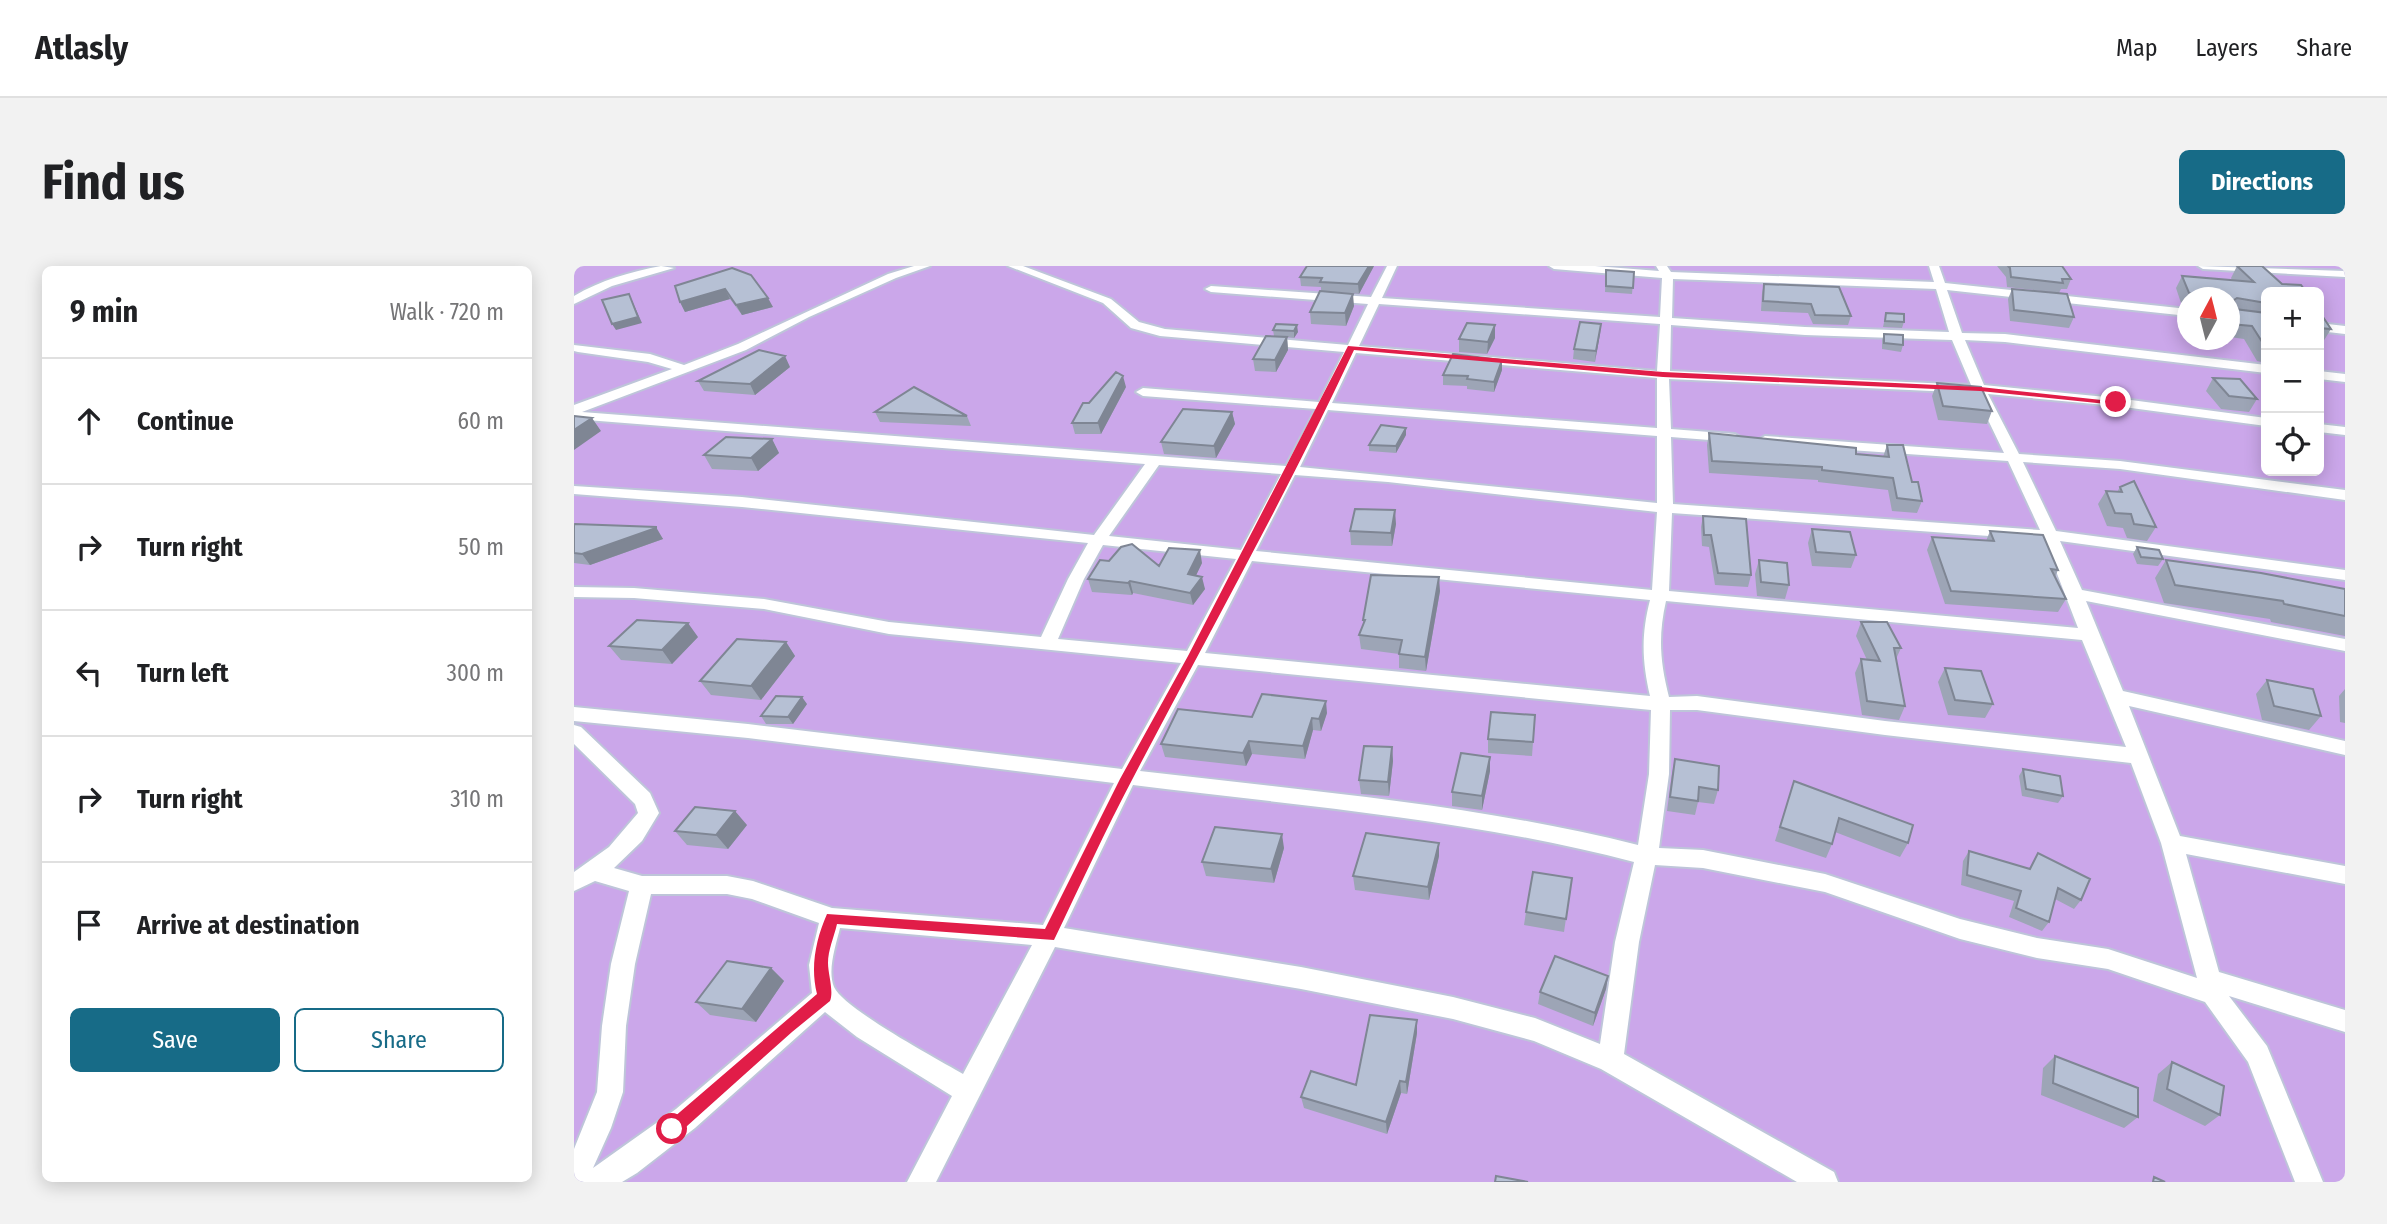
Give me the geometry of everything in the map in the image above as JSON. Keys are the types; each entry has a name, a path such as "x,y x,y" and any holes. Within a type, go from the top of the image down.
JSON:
{"street":[{"path":"574,412 742,347 892,276 925,266"},
{"path":"1013,266 1107,301 1135,325 1147,330 1663,375 1980,389 2116,402 2261,421"},
{"path":"921,1182 1049,936 1126,779 1194,656 1324,406 1392,266"},
{"path":"1555,266 1938,286 2177,312"},
{"path":"1934,266 1938,286 1957,337 2075,594 2088,635 2116,696 2139,756 2172,843 2210,987 2258,1055 2309,1182"},
{"path":"2203,266 2345,274"},
{"path":"574,302 609,281 628,274 671,267"},
{"path":"1610,1060 1626,942 1657,801 1661,704 1653,670 1651,629 1662,584 1665,508 1662,434 1665,271"},
{"path":"1211,289 1666,322 2005,338 2261,368"},
{"path":"2324,328 2345,330"},
{"path":"574,335 576,351 650,358 685,369"},
{"path":"2324,376 2345,378"},
{"path":"1143,392 1662,434 2120,465 2345,495"},
{"path":"574,412 1467,485 1665,508 2118,542 2345,575"},
{"path":"2324,429 2345,431"},
{"path":"1048,642 1076,579 1099,539 1155,460"},
{"path":"574,490 709,499 1246,555 1511,579 1658,597 1752,603 2088,635"},
{"path":"574,592 634,593 764,604 889,628 1194,656 1443,684 1661,704 1697,703 1885,728 2139,756"},
{"path":"2075,594 2345,645"},
{"path":"2116,696 2345,748"},
{"path":"574,714 707,726 1126,779 1436,814 1588,841 1646,856 1703,859 1825,883 1959,929 2037,948 2108,959 2345,1021"},
{"path":"574,732 643,799 649,813 640,830 584,877"},
{"path":"2172,843 2345,875"},
{"path":"584,877 642,885 727,885 753,890 832,918 1049,936 1301,978 1453,1008 1535,1030 1610,1060 1824,1182"},
{"path":"574,1179 598,1128 610,1092 614,1026 623,964 642,885"},
{"path":"832,918 821,958 821,981 825,997 858,1022 967,1091"},
{"path":"596,1182 616,1171 672,1129 787,1027 825,997"}],"shaded area":[{"path":"574,266 2345,266 2345,1182 574,1182"}],"building":[{"path":"1307,266 1369,266 1358,284 1320,282 1322,278 1300,277"},
{"path":"2008,266 2062,266 2071,279 2062,279 2063,283 2011,277"},
{"path":"2237,266 2262,266 2282,284 2302,287 2261,287 2261,302 2240,299 2240,287 2187,287 2182,276 2254,282"},
{"path":"732,268 751,275 768,298 736,305 725,289 680,302 675,286"},
{"path":"1606,270 1634,272 1633,288 1606,286"},
{"path":"1764,284 1839,287 1851,316 1815,315 1811,304 1763,301"},
{"path":"2012,289 2067,294 2074,317 2014,310"},
{"path":"1320,291 1353,294 1345,313 1310,312"},
{"path":"629,294 638,317 612,324 602,300"},
{"path":"2240,310 2261,312 2261,340 2252,326 2240,325"},
{"path":"1886,313 1904,314 1904,322 1885,321"},
{"path":"2324,318 2331,329 2324,328"},
{"path":"1580,322 1601,324 1596,351 1574,349"},
{"path":"1467,323 1495,325 1488,342 1459,339"},
{"path":"1276,324 1297,325 1294,331 1273,330"},
{"path":"1884,334 1903,335 1903,345 1884,343"},
{"path":"1266,336 1287,337 1275,360 1253,359"},
{"path":"759,350 785,356 750,384 698,381"},
{"path":"1453,354 1502,360 1494,382 1467,379 1468,376 1443,375"},
{"path":"1116,372 1123,376 1098,423 1072,423 1083,403 1089,403"},
{"path":"2213,378 2240,379 2257,399 2229,396"},
{"path":"1937,383 1981,387 1992,411 1943,406"},
{"path":"914,387 967,416 875,412"},
{"path":"1183,409 1232,412 1214,446 1161,442"},
{"path":"574,416 592,418 574,430"},
{"path":"1381,425 1406,428 1396,446 1369,445"},
{"path":"1709,433 1856,448 1856,454 1889,457 1887,445 1903,445 1912,482 1918,482 1922,501 1897,498 1893,478 1822,470 1822,467 1712,461"},
{"path":"726,437 772,439 751,458 704,455"},
{"path":"2134,481 2156,527 2134,524 2131,514 2115,513 2106,491 2122,492 2120,487"},
{"path":"1355,509 1395,510 1391,533 1350,531"},
{"path":"1703,516 1746,519 1751,575 1718,573 1711,535 1704,535"},
{"path":"575,524 656,528 582,554 574,553"},
{"path":"1812,529 1850,532 1856,555 1816,552"},
{"path":"1990,531 2043,535 2058,570 2051,569 2066,599 1951,591 1932,537 1994,541"},
{"path":"1132,544 1159,566 1169,548 1200,550 1188,574 1202,577 1190,593 1130,581 1088,579 1100,560 1109,561 1121,547"},
{"path":"2137,547 2159,550 2163,559 2141,557"},
{"path":"1759,560 1787,563 1789,585 1761,582"},
{"path":"2166,560 2261,573 2345,589 2345,616 2284,604 2283,601 2175,585"},
{"path":"1371,575 1439,577 1425,657 1399,654 1402,640 1359,635 1365,620"},
{"path":"637,620 688,623 662,650 609,646"},
{"path":"1861,622 1887,622 1901,648 1894,648 1905,706 1867,701 1861,659 1880,661"},
{"path":"737,639 786,642 751,686 700,681"},
{"path":"1945,668 1981,671 1993,704 1955,700"},
{"path":"2267,680 2313,689 2321,716 2274,706"},
{"path":"1262,694 1326,701 1319,719 1312,718 1303,746 1249,741 1243,753 1161,744 1178,709 1252,717"},
{"path":"776,696 802,697 788,717 761,716"},
{"path":"1491,712 1535,715 1533,742 1488,739"},
{"path":"1364,746 1392,747 1388,782 1359,780"},
{"path":"1461,753 1490,757 1482,796 1452,792"},
{"path":"1675,759 1719,766 1718,790 1699,787 1698,801 1670,797"},
{"path":"2023,769 2060,776 2063,796 2026,789"},
{"path":"1794,781 1913,825 1908,843 1839,818 1832,844 1780,827"},
{"path":"695,807 735,811 716,835 675,831"},
{"path":"1215,827 1282,834 1271,869 1202,862"},
{"path":"1366,833 1439,843 1428,887 1353,876"},
{"path":"1969,851 2030,869 2038,853 2090,879 2081,900 2058,888 2049,922 2016,908 2021,891 1967,875"},
{"path":"1533,872 1572,878 1566,919 1526,912"},
{"path":"1555,956 1608,976 1595,1013 1540,992"},
{"path":"727,961 771,968 742,1009 696,1002"},
{"path":"1370,1015 1417,1020 1406,1082 1400,1081 1386,1122 1301,1097 1311,1071 1356,1085"},
{"path":"2055,1056 2138,1088 2138,1117 2053,1083"},
{"path":"2172,1062 2224,1086 2220,1115 2167,1089"},
{"path":"1496,1176 1528,1182 1495,1182"}],"route":[{"path":"672,1129 787,1027 825,997 821,981 821,958 832,918 1049,936 1126,779 1194,656 1324,406 1351,348 1663,375 1980,389 2116,402"}]}
